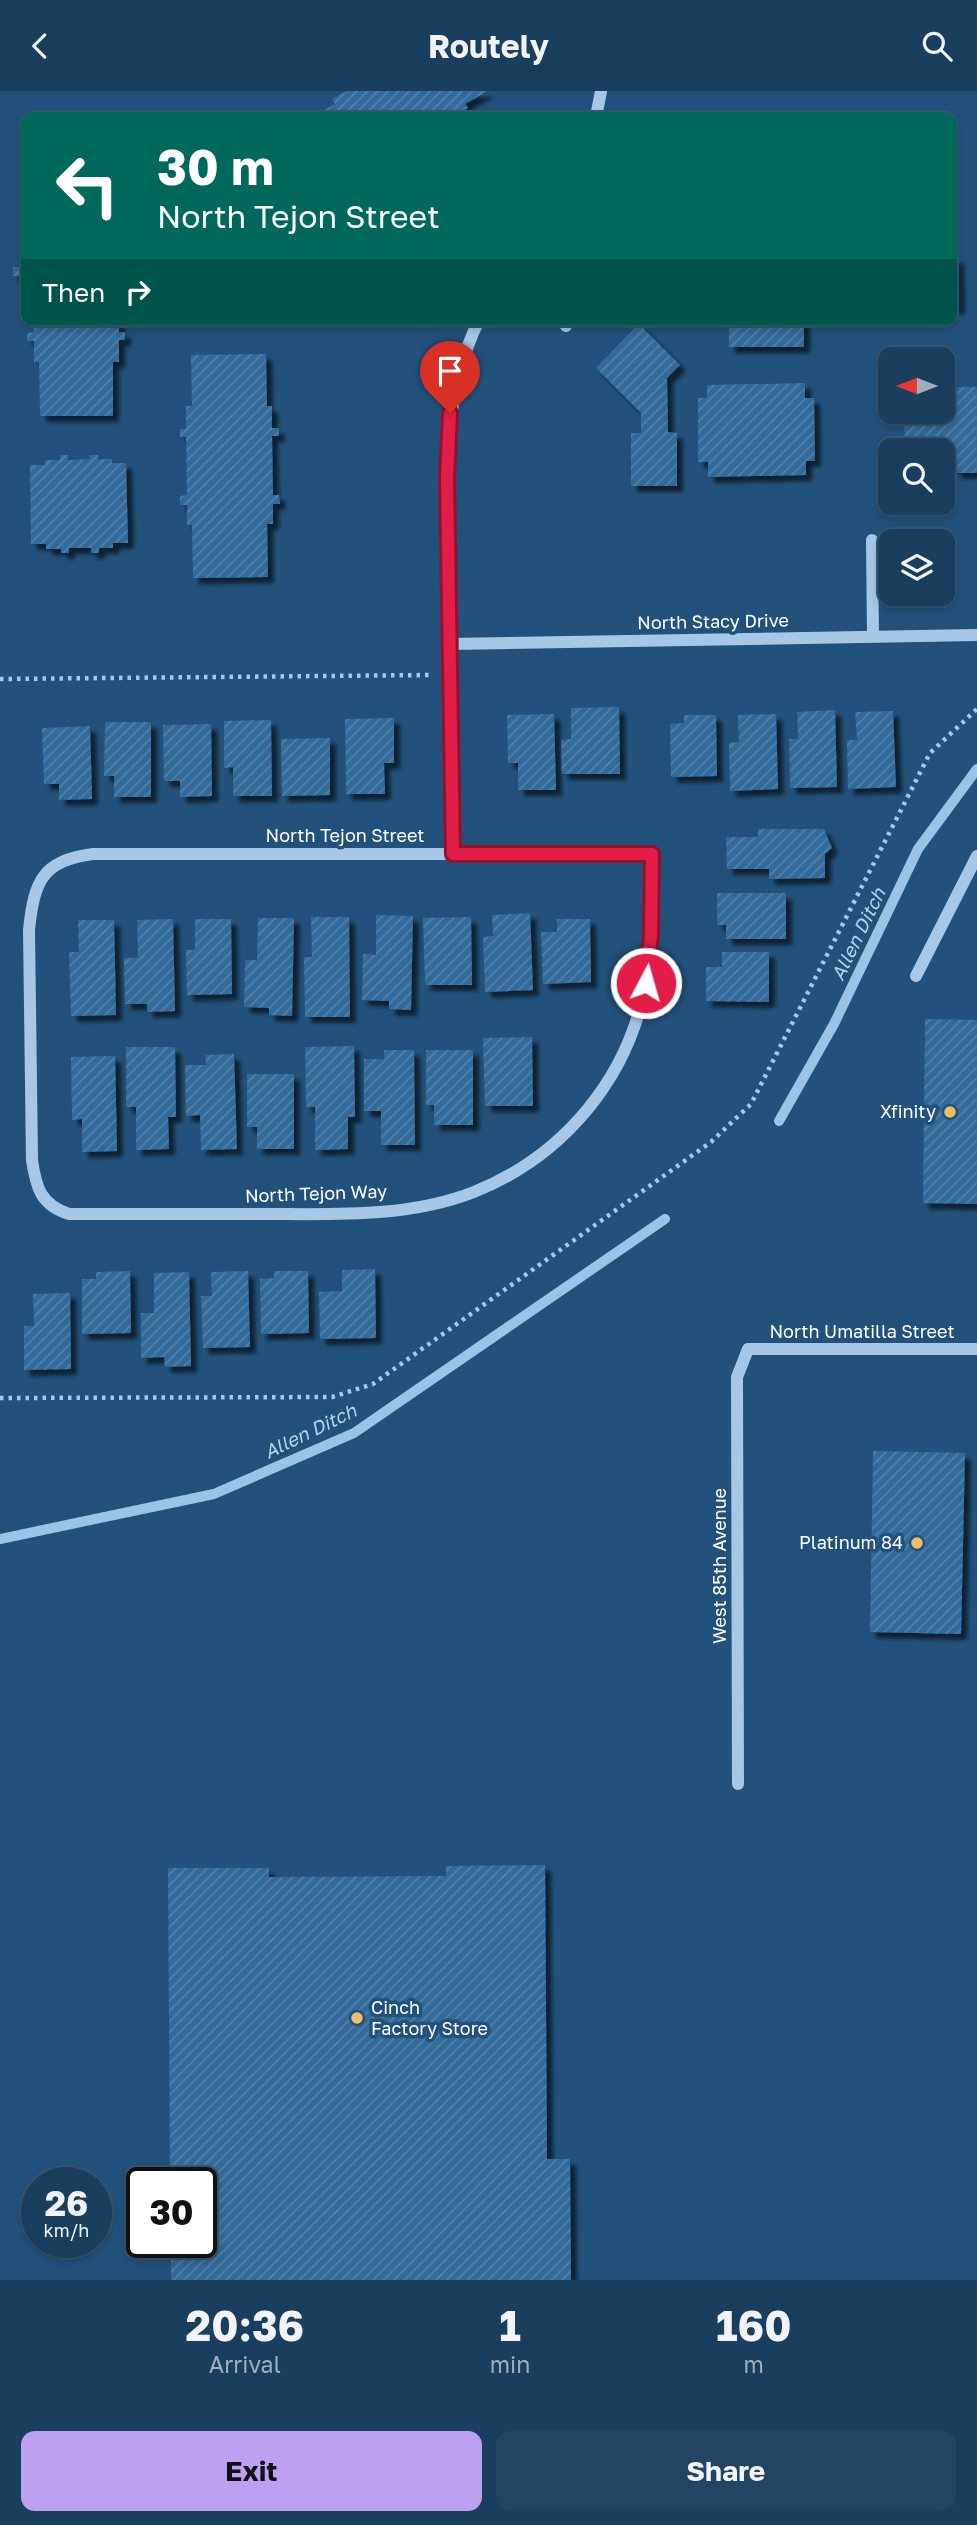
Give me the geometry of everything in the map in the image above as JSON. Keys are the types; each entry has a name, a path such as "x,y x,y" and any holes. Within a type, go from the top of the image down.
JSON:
{"street":[{"path":"597,112 601,91"},
{"path":"453,854 450,413 454,387 477,326"},
{"path":"872,540 873,637"},
{"name":"North Stacy Drive","path":"450,644 977,635"},
{"name":"North Tejon Street","path":"43,1200 35,1183 32,1160 29,930 33,896 44,873 67,857 93,853 652,854"},
{"name":"North Tejon Way","path":"43,1200 69,1214 356,1214 405,1209 450,1199 472,1193 510,1174 546,1150 584,1118 614,1074 633,1030 646,983 651,935 652,854"},
{"path":"916,976 977,856"},
{"name":"North Umatilla Street","path":"748,1349 977,1349"},
{"name":"West 85th Avenue","path":"738,1784 737,1377 748,1349"}],"path":[{"path":"0,679 450,676"}],"building":[{"path":"347,91 488,91 465,104 468,108 460,112 320,112 335,104 332,99"},
{"path":"21,247 21,305 20,276 13,276 13,267 20,267"},
{"path":"958,257 959,308 957,308"},
{"path":"34,326 119,326 119,332 125,332 125,340 119,340 119,362 113,362 113,416 40,416 39,362 34,362 34,341 27,341 27,333 34,332"},
{"path":"637,326 641,326 680,365 667,378 668,432 677,433 677,486 631,486 631,433 641,433 641,413 596,368"},
{"path":"729,326 804,326 804,347 729,347"},
{"path":"266,354 267,406 272,406 272,428 279,428 279,436 272,436 273,495 279,495 280,504 273,504 273,524 267,524 268,577 193,578 192,525 187,525 187,505 180,505 180,496 187,495 186,437 180,437 180,429 186,429 186,406 192,406 191,355"},
{"path":"805,383 805,398 814,398 815,461 806,461 806,475 708,477 708,462 698,462 698,398 707,398 707,385"},
{"path":"956,387 977,387 977,473 956,473 955,438 905,438 904,424 955,424"},
{"path":"60,455 68,455 68,460 90,459 89,455 98,455 98,459 112,459 112,463 126,463 128,543 113,543 113,548 99,548 99,553 91,553 91,548 69,548 69,553 61,553 61,549 46,549 46,544 31,544 30,465 45,465 45,460 60,460"},
{"path":"619,707 620,774 562,774 561,740 571,739 571,708"},
{"path":"835,710 837,787 790,788 789,739 798,739 797,712"},
{"path":"893,711 896,787 848,789 847,740 857,740 855,712"},
{"path":"554,714 556,790 518,790 518,763 508,763 507,715"},
{"path":"776,714 778,789 730,791 729,743 739,742 738,715"},
{"path":"684,715 716,715 717,776 671,777 670,724 684,723"},
{"path":"394,718 394,763 384,763 385,794 346,794 345,719"},
{"path":"271,720 272,796 233,796 233,767 224,768 224,721"},
{"path":"105,722 151,722 151,797 114,797 114,776 104,776"},
{"path":"211,724 212,796 180,797 180,781 164,781 163,725"},
{"path":"90,726 92,799 59,800 59,784 44,784 42,728"},
{"path":"330,738 330,795 282,796 281,739"},
{"path":"758,829 824,829 832,848 825,854 825,878 769,879 769,869 727,869 726,837 758,837"},
{"path":"717,893 786,893 786,939 726,939 726,925 717,925"},
{"path":"530,913 533,990 485,992 483,937 493,936 492,915"},
{"path":"376,915 413,916 411,1010 389,1009 389,1001 362,1000 363,954 376,955"},
{"path":"311,917 349,917 350,1017 305,1017 304,957 312,957"},
{"path":"471,917 472,985 425,985 423,918"},
{"path":"258,918 294,918 292,1016 269,1015 269,1008 244,1007 245,960 257,960"},
{"path":"173,919 175,1011 147,1012 147,1004 125,1004 124,958 138,958 137,920"},
{"path":"195,919 231,919 232,994 187,995 186,950 195,950"},
{"path":"557,919 590,919 591,982 543,984 541,932 557,932"},
{"path":"78,920 114,920 116,1015 71,1016 69,952 79,952"},
{"path":"722,952 769,952 769,1002 706,1001 706,967 722,967"},
{"name":"Xfinity","path":"925,1019 977,1020 977,1204 923,1203"},
{"path":"532,1037 533,1106 485,1106 483,1038"},
{"path":"354,1046 355,1117 348,1117 348,1149 315,1150 315,1107 306,1107 305,1047"},
{"path":"126,1047 175,1047 176,1117 168,1117 169,1149 136,1150 136,1107 126,1107"},
{"path":"384,1050 414,1050 415,1145 381,1145 381,1111 364,1111 364,1059 384,1059"},
{"path":"426,1050 473,1050 473,1125 434,1125 434,1105 426,1105"},
{"path":"234,1054 237,1149 201,1150 200,1115 186,1116 185,1065 206,1065 205,1055"},
{"path":"115,1056 117,1151 82,1152 82,1119 72,1120 71,1057"},
{"path":"247,1074 294,1074 294,1149 257,1149 257,1127 247,1127"},
{"path":"375,1269 376,1338 320,1339 319,1292 342,1291 342,1270"},
{"path":"130,1271 131,1333 82,1334 82,1279 96,1279 96,1272"},
{"path":"248,1271 250,1347 203,1348 201,1296 212,1296 211,1272"},
{"path":"274,1271 308,1271 309,1333 261,1334 260,1279 274,1278"},
{"path":"189,1272 191,1366 165,1367 164,1357 141,1358 141,1313 154,1313 154,1273"},
{"path":"70,1293 71,1369 24,1370 24,1326 34,1326 33,1294"},
{"name":"Platinum 84","path":"873,1451 965,1453 961,1634 870,1632"},
{"name":"Cinch Factory Store","path":"545,1865 547,2159 570,2159 571,2280 171,2280 171,2258 217,2258 217,2167 170,2167 168,1868 269,1868 269,1877 446,1876 446,1866"}],"waterway":[{"name":"Allen Ditch","path":"779,1121 834,1024 918,849 977,769"},
{"name":"Allen Ditch","path":"0,1539 214,1494 354,1433 665,1219"}],"place":[{"name":"Xfinity","path":"950,1112"},
{"name":"Platinum 84","path":"917,1543"},
{"name":"Cinch Factory Store","path":"357,2018"}],"route":[{"path":"450,413 447,478 453,854 652,854 651,935 646,983"}]}
